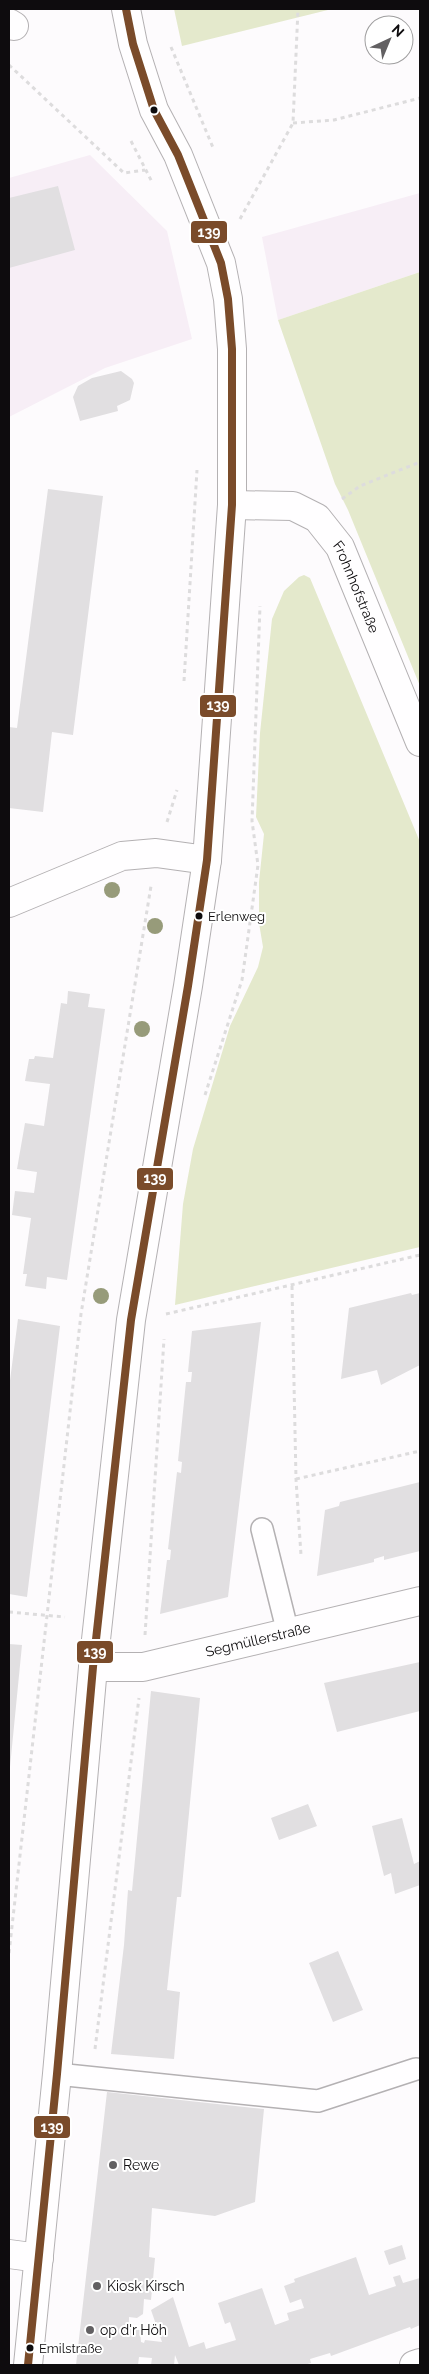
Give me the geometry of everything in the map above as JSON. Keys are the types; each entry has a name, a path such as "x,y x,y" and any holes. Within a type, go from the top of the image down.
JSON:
{"street":[{"path":"28,2365 57,2074 93,1666 131,1320 188,986 207,860 232,505 232,349 228,299 220,263 210,233 178,154 154,110 133,44 126,9"},
{"name":"Frohnhofstraße","path":"232,505 293,506 317,518 340,547 420,742"},
{"path":"9,903 122,856 156,853 207,860"},
{"name":"Segmüllerstraße","path":"93,1666 143,1667 420,1601"},
{"path":"9,2254 39,2258"},
{"path":"414,2365 420,2363"}],"lane":[{"path":"262,1529 288,1633"},
{"path":"57,2074 318,2101 416,2069"}],"path":[{"path":"210,233 239,220 294,123 298,9"},
{"path":"9,65 124,173"},
{"path":"294,123 334,120 420,98"},
{"path":"130,139 154,186"},
{"path":"184,689 198,461"},
{"path":"317,518 360,486 420,462"},
{"path":"9,1953 81,1314 156,853 178,786"},
{"path":"131,1320 292,1286 420,1256"},
{"path":"292,1286 296,1479 302,1563"},
{"path":"296,1479 420,1451"},
{"path":"9,1612 98,1620"}],"shaded area":[{"path":"90,155 167,231 192,339 105,368 9,417 9,178"},
{"path":"420,193 420,272 278,320 262,237"}],"green space":[{"path":"174,9 332,9 182,46"},
{"path":"420,272 420,686 348,510 335,484 278,320"},
{"path":"304,575 310,578 420,842 420,1247 175,1305 183,1204 193,1149 230,1026 258,967 263,947 259,923 259,882 264,834 256,817 260,733 272,619 284,591 299,577"}],"building":[{"path":"58,186 75,250 9,268 9,198"},
{"path":"121,371 132,379 134,383 130,400 117,406 118,411 80,421 73,397 78,386 92,378"},
{"path":"48,489 103,496 73,735 52,732 43,812 9,808 9,727 17,728"},
{"path":"68,991 90,994 88,1007 105,1009 67,1280 47,1277 46,1289 25,1286 27,1274 23,1274 31,1218 12,1215 15,1191 34,1193 37,1172 17,1169 25,1123 44,1126 50,1084 25,1081 29,1059 34,1059 35,1056 53,1058 61,1003 67,1004"},
{"path":"411,1293 412,1295 420,1293 420,1365 381,1385 377,1370 341,1379 349,1308"},
{"path":"18,1319 60,1326 27,1597 9,1594 9,1388"},
{"path":"261,1322 228,1597 160,1614 167,1560 170,1560 171,1550 168,1549 177,1472 181,1473 182,1462 178,1461 186,1382 191,1382 192,1372 188,1372 192,1331"},
{"path":"420,1482 420,1551 384,1560 384,1556 374,1559 374,1562 317,1576 325,1510 339,1506 340,1502"},
{"path":"9,1644 22,1645 10,1767 9,1767"},
{"path":"420,1662 420,1711 337,1732 324,1683"},
{"path":"151,1691 200,1698 181,1897 177,1897 167,1990 180,1992 174,2059 111,2054 124,1945 128,1890 132,1891"},
{"path":"308,1804 317,1826 279,1840 271,1818"},
{"path":"402,1818 414,1864 420,1861 420,1885 395,1894 391,1873 384,1876 372,1826"},
{"path":"338,1951 363,2010 333,2022 309,1963"},
{"path":"107,2092 264,2109 255,2202 215,2216 152,2208 149,2257 155,2258 151,2300 144,2299 143,2314 137,2318 129,2317 129,2329 140,2330 141,2342 144,2343 145,2340 162,2342 151,2310 173,2297 189,2347 204,2342 206,2349 236,2340 230,2322 225,2324 218,2303 262,2288 275,2325 289,2320 287,2313 304,2308 301,2299 290,2303 284,2286 295,2282 294,2279 356,2257 369,2295 396,2286 393,2277 400,2275 403,2283 420,2278 420,2325 331,2356 330,2353 310,2359 311,2363 304,2365 179,2365 175,2355 174,2365 151,2365 152,2358 139,2357 138,2365 76,2365"},
{"path":"402,2245 406,2259 389,2265 384,2251"}],"transit line":[{"name":"139","path":"28,2365 57,2074 93,1667 131,1320 188,986 207,860 232,505 232,349 228,299 221,263 178,155 154,110 133,44 126,9"}],"place":[{"name":"Erlenweg","path":"199,916"},
{"name":"Rewe","path":"113,2165"},
{"name":"Kiosk Kirsch","path":"97,2286"},
{"name":"op d'r Höh","path":"90,2330"},
{"name":"Emilstraße","path":"30,2348"}]}
